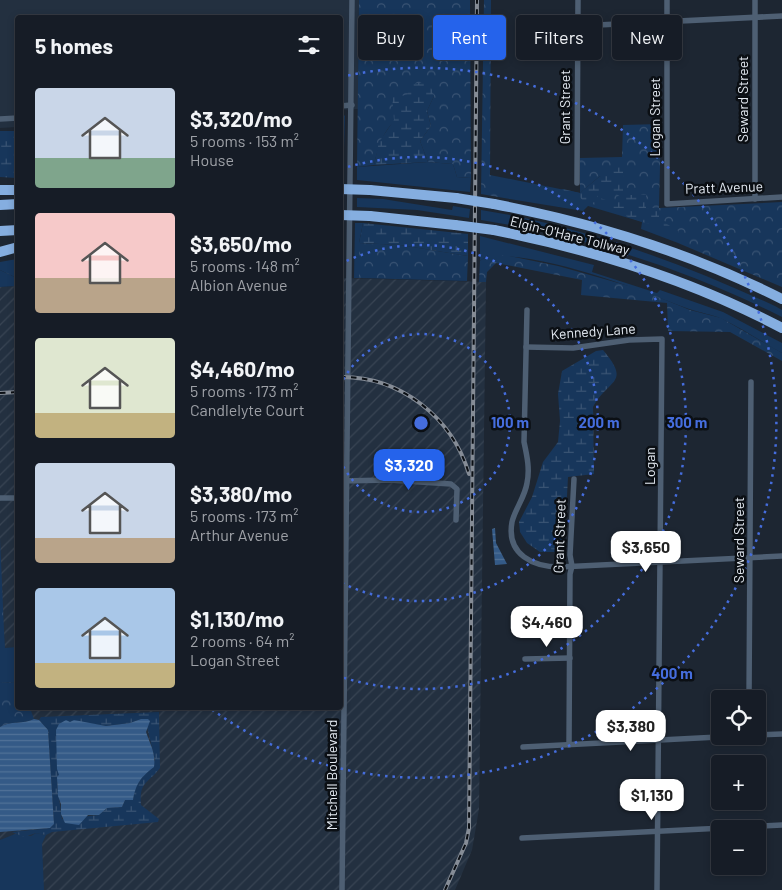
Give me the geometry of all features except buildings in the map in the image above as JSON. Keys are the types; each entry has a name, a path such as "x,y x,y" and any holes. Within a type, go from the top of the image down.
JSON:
{"highway":[{"name":"Elgin-O'Hare Tollway","path":"343,189 456,198 572,220 643,241 702,263 782,299"},
{"path":"0,190 15,190"},
{"path":"0,205 15,204"},
{"name":"Elgin-O'Hare Tollway","path":"343,215 370,216 494,230 572,248 646,270 731,304 782,328"},
{"path":"0,231 15,230"},
{"path":"0,252 15,249"}],"street":[{"name":"Mitchell Boulevard","path":"343,481 352,105 352,0"},
{"name":"Grant Street","path":"577,15 578,0"},
{"name":"Logan Street","path":"667,0 667,15"},
{"name":"Seward Street","path":"755,0 755,198"},
{"path":"682,20 782,16"},
{"name":"Grant Street","path":"577,60 577,183"},
{"name":"Logan Street","path":"667,60 667,204"},
{"path":"343,106 352,105"},
{"path":"0,119 15,118"},
{"name":"Pratt Avenue","path":"667,204 782,197"},
{"path":"527,310 524,442 528,462 528,478 512,528 513,540 522,555 540,566 782,556"},
{"name":"Kennedy Lane","path":"526,347 573,348 629,340 662,339"},
{"name":"Logan","path":"660,562 662,339"},
{"name":"Seward Street","path":"749,690 751,382"},
{"name":"Grant Street","path":"568,745 570,574 572,566 570,555 574,479"},
{"path":"343,481 389,480 451,484 457,489 456,520"},
{"path":"0,498 15,498"},
{"path":"657,890 660,562"},
{"path":"524,659 570,658"},
{"name":"Mitchell Boulevard","path":"342,710 342,890"},
{"path":"766,735 782,734"},
{"path":"522,747 711,737"},
{"path":"522,838 782,824"}],"shaded area":[{"path":"0,0 359,0 358,109 343,110 343,15 15,15 15,127 0,128"},
{"path":"343,278 486,282 479,809 472,850 455,890 0,890 0,287 15,286 15,710 343,710"},
{"path":"495,528 496,543 507,564 495,565 492,529"},
{"path":"34,719 39,720 48,730 54,824 50,828 0,832 0,727"},
{"path":"141,719 148,719 150,721 146,732 153,753 154,767 140,781 133,800 125,800 122,807 107,808 99,815 88,815 79,825 65,823 61,814 61,804 58,796 57,777 59,775 57,769 56,730 59,724 66,720 70,722 74,720 106,726 130,723"}],"green space":[{"path":"359,0 470,0 470,15 433,15 433,60 470,60 471,178 457,177 453,164 428,162 420,141 431,126 427,111 434,96 394,122 382,138 374,165 357,167 358,60 423,60 423,15 359,15"},
{"path":"484,0 491,0 491,15 484,15"},
{"path":"483,60 491,60 490,175 498,180 498,197 481,194"},
{"path":"429,81 434,96 427,111 431,126 420,141 428,162 374,165 379,142 394,120 392,94 406,96 413,84"},
{"path":"343,114 345,116 343,181"},
{"path":"661,124 659,208 782,202 782,287 678,243 678,231 646,208 623,196 600,176 580,193 580,158 622,157 623,125"},
{"path":"0,131 15,131 15,178 0,177"},
{"path":"428,162 453,164 457,177 471,178 470,192 357,180 357,167"},
{"path":"623,167 623,195 646,195 646,208 659,208 659,219 678,231 641,222 583,201 580,197 558,195 558,192 563,189 580,193 611,168","holes":["611,191 620,196 615,203 597,197 597,193"]},
{"path":"490,175 580,193 600,176 646,195 678,231 678,243 641,229 642,222 588,206 583,211 498,197"},
{"path":"611,191 620,196 615,203 597,197 596,193"},
{"path":"357,198 383,199 452,210 453,206 470,209 469,218 417,210 357,207"},
{"path":"481,210 519,217 594,236 668,261 775,306 782,310 782,317 709,284 635,257 559,236 481,220"},
{"path":"355,223 363,223 359,243 359,278 354,278"},
{"path":"363,223 468,234 468,256 400,245 359,243"},
{"path":"480,236 594,265 592,272 657,293 660,290 723,312 782,343 782,353 718,317 689,309 591,274 540,261 514,257 488,255 480,261"},
{"path":"359,243 400,245 468,256 467,281 359,278"},
{"path":"488,255 504,255 558,266 636,288 690,310 721,318 782,353 782,361 730,332 668,331 667,303 581,295 582,280 496,263 487,272 486,282 479,282 480,261"},
{"path":"15,259 15,277 0,270 0,262"},
{"path":"0,270 15,277 15,286 0,287"},
{"path":"603,350 612,361 617,376 593,407 594,474 568,477 564,552 540,552 527,543 520,532 519,522 532,497 543,462 558,442 560,421 558,394 562,371 596,351"},
{"path":"0,537 4,631 0,631"},
{"path":"0,631 4,631 5,648 15,647 15,682 0,683"},
{"path":"15,682 15,710 31,710 34,719 0,727 0,683"},
{"path":"159,712 160,768 141,791 141,805 159,819 158,822 52,832 46,835 36,833 24,837 12,832 50,828 54,824 48,730 39,720 41,717","holes":["141,719 147,727 155,760 135,787 133,799 125,800 122,807 107,808 99,815 62,819 57,784 74,721 106,726 130,723"]},
{"path":"36,833 46,835 42,844 44,890 0,890 0,840 15,834 31,836"}],"railway":[{"path":"445,890 466,843 469,828 477,0"},
{"path":"343,377 383,384 403,392 421,404 437,418 450,435 461,453 469,474"},
{"path":"0,393 15,392"}]}
